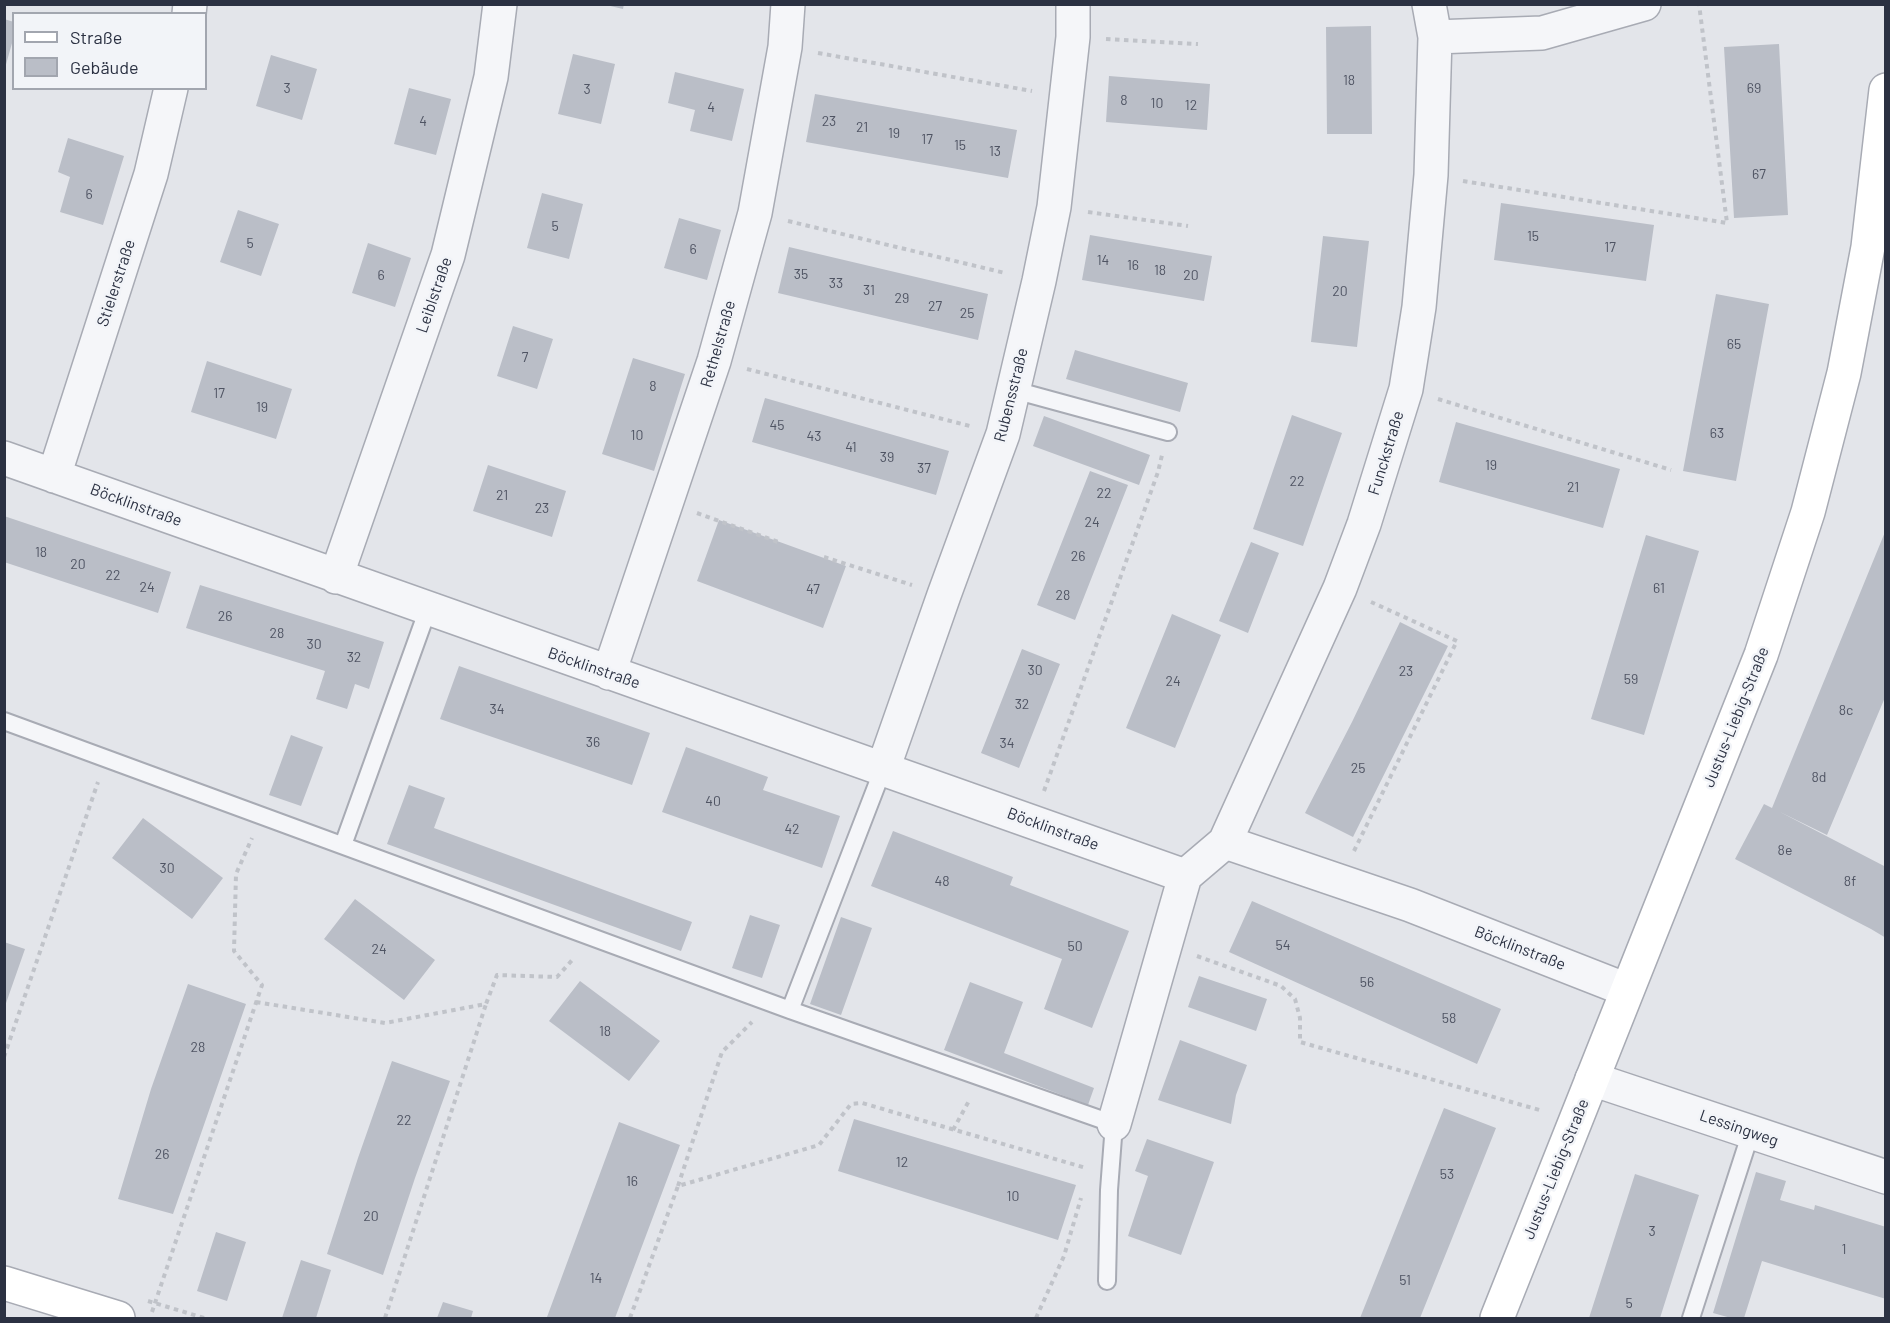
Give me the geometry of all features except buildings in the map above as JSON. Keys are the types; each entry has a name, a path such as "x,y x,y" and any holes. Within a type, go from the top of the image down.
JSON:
{"main road":[{"name":"Justus-Liebig-Straße","path":"1497,1318 1761,656 1808,512 1844,373 1866,259 1886,90"},
{"path":"4,1283 118,1318"}],"street":[{"name":"Leiblstraße","path":"336,577 448,255 491,77 500,4"},
{"name":"Rethelstraße","path":"609,673 714,361 755,213 785,46 788,4"},
{"name":"Rubensstraße","path":"883,770 1003,434 1014,390 1054,207 1073,37 1073,4"},
{"name":"Funckstraße","path":"1225,842 1340,588 1364,524 1406,389 1419,307 1431,176 1435,37 1429,4"},
{"path":"1435,37 1542,33 1644,4"},
{"name":"Stielerstraße","path":"54,476 151,174 171,90"},
{"name":"Böcklinstraße","path":"4,458 1185,876"},
{"name":"Böcklinstraße","path":"1225,842 1410,905 1627,990"},
{"path":"1114,1124 1185,876 1225,842"},
{"name":"Lessingweg","path":"1592,1079 1886,1177"}],"lane":[{"path":"1014,390 1168,432"},
{"path":"343,845 428,609"},
{"path":"4,721 790,1010 1114,1124 1109,1190 1107,1281"},
{"path":"790,1010 883,770"},
{"path":"1691,1318 1751,1132"}],"path":[{"path":"1431,176 1727,223 1699,4"},
{"path":"1073,37 1198,44"},
{"path":"785,46 1066,97"},
{"path":"1054,207 1188,226"},
{"path":"755,213 1039,281"},
{"path":"714,361 1003,434"},
{"path":"1406,389 1671,470"},
{"path":"1033,822 1162,456"},
{"path":"667,502 781,543"},
{"path":"824,557 944,595"},
{"path":"1339,881 1457,641 1340,588"},
{"path":"4,1058 106,758"},
{"path":"150,1318 262,986 234,951 234,929 236,874 262,815"},
{"path":"385,1318 497,975 557,977 593,937"},
{"path":"1165,945 1281,986 1295,999 1300,1018 1300,1042 1576,1119"},
{"path":"256,1002 385,1023 486,1004"},
{"path":"630,1318 678,1186 722,1052 771,1003"},
{"path":"953,1130 982,1077"},
{"path":"678,1186 819,1145 851,1104 862,1103 1089,1169"},
{"path":"1036,1318 1064,1256 1083,1191"}]}
